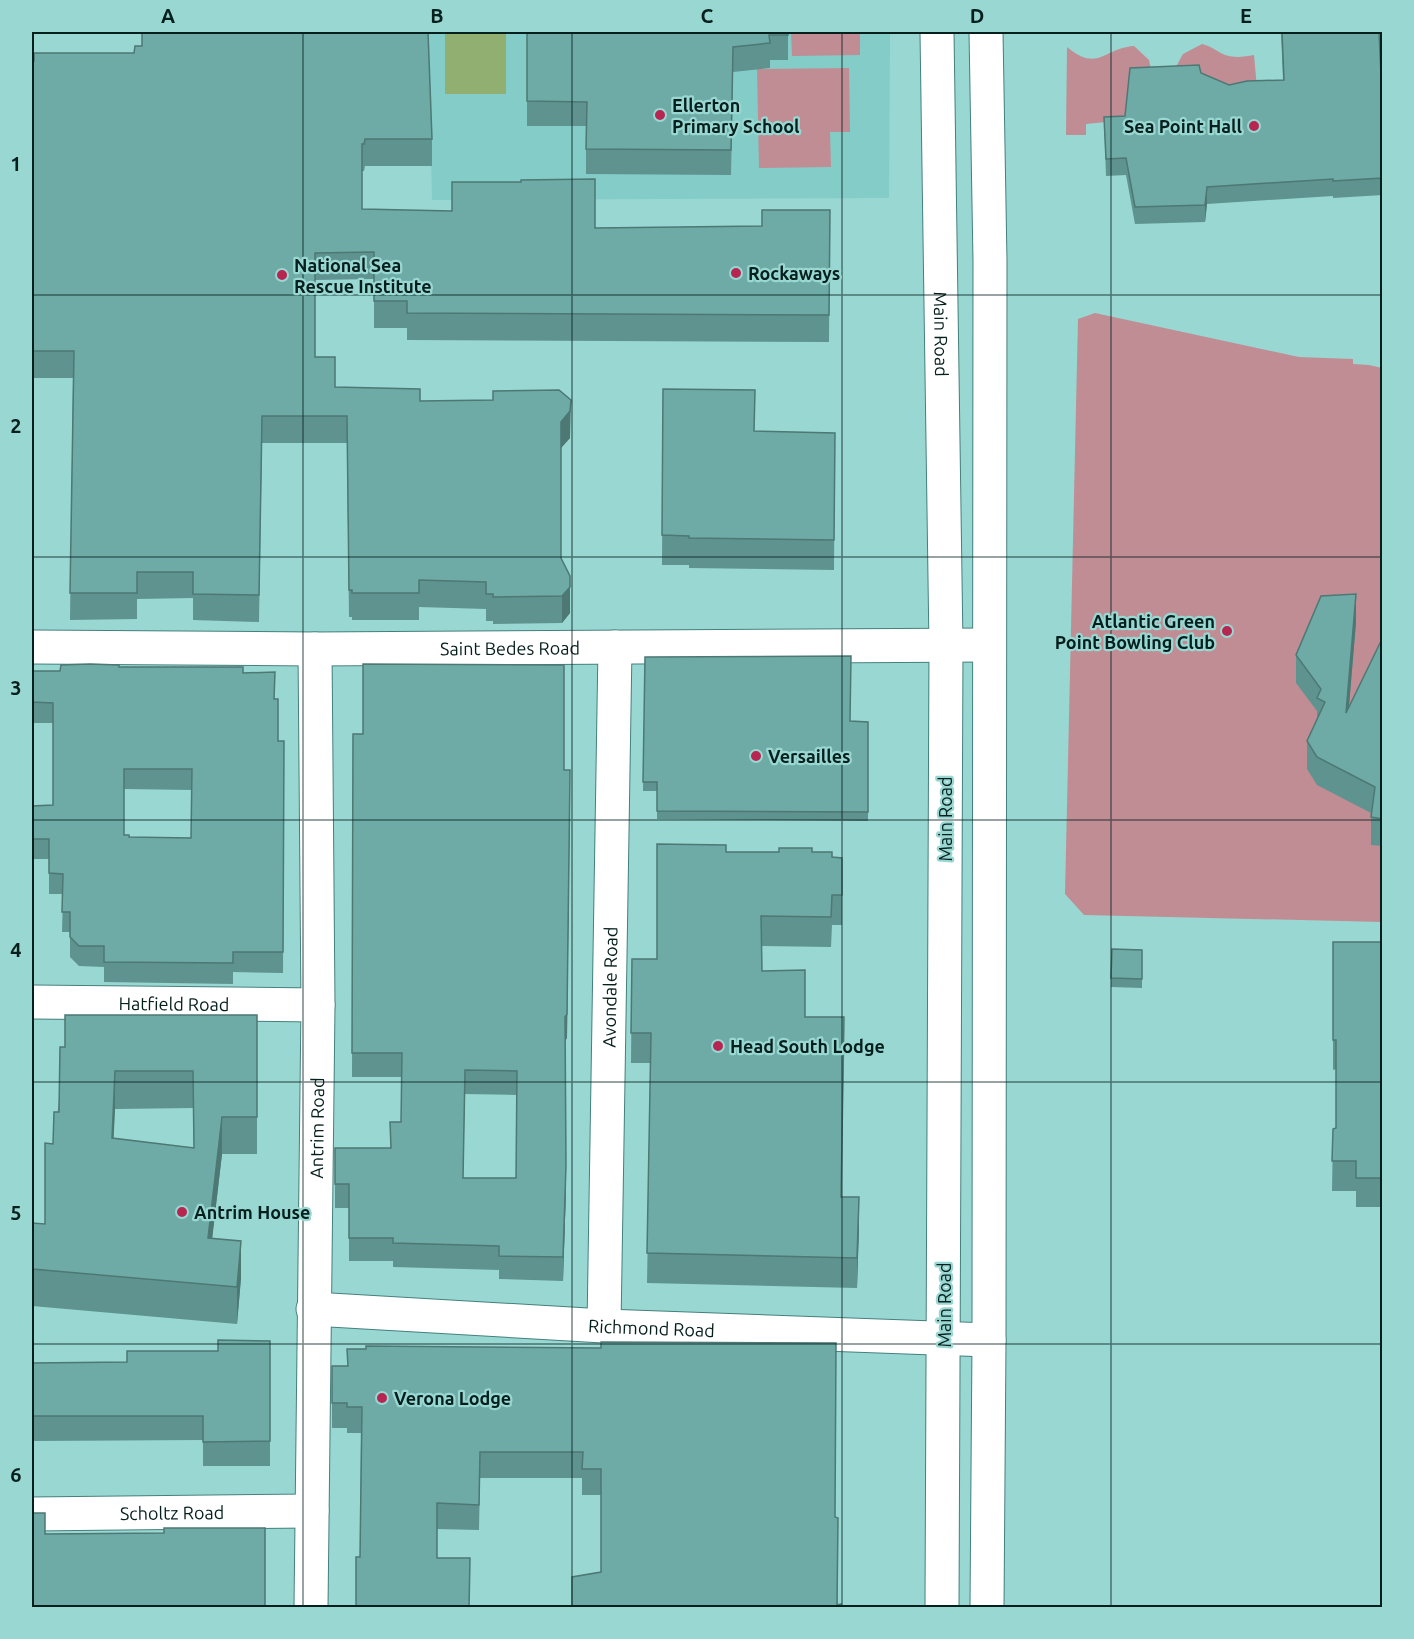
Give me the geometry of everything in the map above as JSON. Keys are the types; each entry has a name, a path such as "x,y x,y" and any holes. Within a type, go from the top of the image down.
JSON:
{"street":[{"name":"Main Road","path":"937,32 945,646 942,1608"},
{"path":"986,32 990,261 987,1608"},
{"name":"Saint Bedes Road","path":"32,647 315,649 989,645"},
{"name":"Avondale Road","path":"604,1326 615,647"},
{"name":"Antrim Road","path":"312,1608 318,1005 315,649"},
{"name":"Hatfield Road","path":"32,1002 318,1005"},
{"name":"Richmond Road","path":"314,1309 604,1326 989,1340"},
{"name":"Scholtz Road","path":"32,1514 312,1511"}],"shaded area":[{"name":"Ellerton Primary School","path":"428,32 890,32 889,198 432,200"},
{"path":"445,32 506,32 506,94 445,94"},
{"path":"791,32 860,32 860,55 792,56"},
{"path":"1202,44 1228,56 1254,55 1258,99 1173,72 1183,54"},
{"path":"1134,46 1149,60 1151,69 1126,120 1086,124 1086,135 1066,135 1067,47 1078,55 1094,59"},
{"path":"849,68 850,132 830,132 831,167 759,168 757,69"},
{"name":"Atlantic Green Point Bowling Club","path":"1095,313 1299,357 1353,359 1353,364 1382,368 1382,922 1084,915 1065,894 1078,319"}],"building":[{"path":"142,32 428,32 432,139 365,139 362,144 362,209 452,211 452,182 595,179 595,228 762,226 762,210 830,210 829,315 407,313 407,301 374,301 374,252 315,253 315,357 335,357 335,387 420,389 420,401 493,400 493,391 559,390 571,400 570,411 561,422 561,558 570,576 570,587 562,596 493,597 493,594 486,594 486,582 419,580 419,593 352,593 352,590 349,590 347,416 262,416 259,595 193,594 193,572 137,572 137,593 70,593 74,351 32,351 32,61 34,61 34,53 134,53 135,46 142,46"},
{"path":"527,32 788,32 788,35 769,35 770,43 733,47 731,150 586,149 587,102 527,101"},
{"name":"Sea Point Hall","path":"1282,32 1379,32 1381,75 1383,75 1383,178 1207,187 1205,205 1135,207 1126,158 1106,159 1104,117 1125,116 1130,68 1199,65 1201,73 1229,85 1247,81 1284,80"},
{"path":"663,389 755,390 754,431 835,433 834,540 689,538 689,536 662,535"},
{"path":"1356,594 1346,713 1383,637 1383,819 1371,817 1375,787 1317,757 1307,741 1325,702 1317,698 1321,689 1296,655 1321,596"},
{"name":"Versailles","path":"851,656 850,721 868,722 868,812 657,811 657,782 643,782 645,657"},
{"path":"363,664 564,665 564,770 570,770 563,1257 499,1256 499,1246 393,1243 393,1238 349,1238 349,1184 335,1184 335,1148 391,1148 390,1122 401,1122 402,1053 352,1053 353,734 363,734","holes":["465,1070 517,1071 516,1178 463,1178"]},
{"path":"61,665 243,667 243,673 275,672 274,699 278,699 278,741 284,741 283,952 233,952 233,963 104,962 104,946 79,946 70,937 70,912 62,912 63,874 49,873 49,839 32,839 32,806 53,805 53,703 32,702 32,671 60,671","holes":["124,769 192,769 191,838 124,835"]},
{"path":"657,844 726,845 726,852 779,852 779,848 812,848 812,852 832,852 832,857 842,858 842,895 832,895 831,917 761,916 762,971 805,970 805,1017 844,1017 841,1197 859,1197 857,1258 647,1253 651,1033 631,1033 632,959 657,959"},
{"path":"1333,942 1383,942 1383,1178 1356,1178 1356,1161 1332,1161 1333,1129 1336,1128"},
{"path":"1112,949 1142,950 1142,979 1111,978"},
{"path":"65,1015 257,1015 257,1117 222,1117 208,1238 241,1241 237,1287 32,1269 32,1223 45,1224 45,1143 53,1144 54,1112 59,1112 60,1047 65,1047","holes":["115,1071 193,1071 194,1148 112,1138"]},
{"path":"218,1340 270,1341 270,1441 203,1442 203,1416 32,1416 32,1363 127,1362 127,1351 218,1351"},
{"path":"601,1342 836,1343 835,1517 838,1518 837,1605 841,1604 841,1608 572,1608 572,1577 601,1572 601,1469 582,1469 583,1452 480,1452 479,1505 437,1503 437,1558 470,1558 469,1608 356,1608 356,1557 360,1557 362,1407 347,1407 347,1403 332,1403 332,1366 348,1366 347,1349 366,1349 366,1346 601,1348"},
{"path":"32,1513 45,1513 45,1534 164,1533 164,1528 265,1528 265,1608 32,1608"}],"place":[{"name":"Ellerton Primary School","path":"660,115"},
{"name":"Sea Point Hall","path":"1254,126"},
{"name":"Rockaways","path":"736,273"},
{"name":"National Sea Rescue Institute","path":"282,275"},
{"name":"Atlantic Green Point Bowling Club","path":"1227,631"},
{"name":"Versailles","path":"756,756"},
{"name":"Head South Lodge","path":"718,1046"},
{"name":"Antrim House","path":"182,1212"},
{"name":"Verona Lodge","path":"382,1398"}]}
